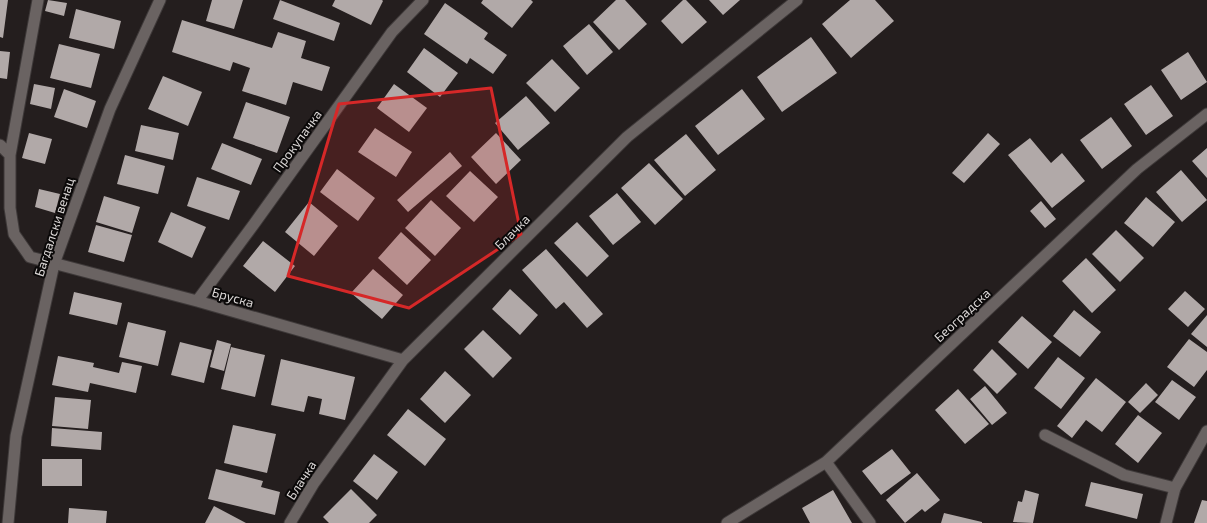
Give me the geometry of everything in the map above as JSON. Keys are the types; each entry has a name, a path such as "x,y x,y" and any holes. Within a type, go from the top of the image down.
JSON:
{"street":[{"name":"Бруска","path":"38,0 10,155 10,208 14,234 30,257 197,301 403,360"},
{"name":"Багдалски венац","path":"8,523 16,436 54,264 110,109 160,0"},
{"name":"Прокупачка","path":"197,301 392,32 424,0"},
{"name":"Блачка","path":"290,523 314,483 403,360 627,137 797,0"},
{"name":"Београдска","path":"727,523 826,462 1137,169 1207,114"},
{"path":"0,146 10,155"},
{"path":"1166,523 1175,488 1207,431"},
{"path":"1045,435 1124,475 1175,488"},
{"path":"826,462 870,523"}],"highlighted area":[{"path":"491,88 521,234 409,308 288,276 339,104"}],"building":[{"path":"0,0 8,0 3,38 0,37"},
{"path":"48,0 67,3 64,16 45,11"},
{"path":"212,0 243,0 234,29 206,21"},
{"path":"280,0 340,23 334,41 273,19"},
{"path":"335,0 383,1 371,25 332,6"},
{"path":"483,0 531,0 533,2 512,28 481,3"},
{"path":"616,0 625,0 647,24 619,50 593,22"},
{"path":"683,0 686,0 707,22 682,44 661,21"},
{"path":"709,0 740,0 723,15"},
{"path":"850,0 875,0 894,21 851,58 822,24"},
{"path":"445,3 488,33 484,39 507,55 493,74 470,58 467,64 424,34"},
{"path":"76,9 121,21 114,49 69,38"},
{"path":"182,20 272,48 278,32 306,41 301,58 330,67 322,91 293,82 286,105 242,91 250,68 233,62 230,71 172,52"},
{"path":"589,24 613,52 587,75 563,46"},
{"path":"811,37 837,73 782,112 757,77"},
{"path":"59,44 100,54 91,88 50,78"},
{"path":"424,48 458,73 440,97 407,72"},
{"path":"0,51 10,52 7,79 0,78"},
{"path":"1188,52 1207,82 1181,100 1161,70"},
{"path":"552,59 580,88 555,112 526,83"},
{"path":"163,76 202,92 188,126 148,109"},
{"path":"34,84 55,88 51,109 30,104"},
{"path":"394,84 427,108 409,132 377,108"},
{"path":"1151,85 1173,116 1146,135 1124,104"},
{"path":"64,89 96,101 87,128 54,117"},
{"path":"742,89 765,119 718,155 695,126"},
{"path":"526,96 550,123 518,150 495,123"},
{"path":"246,102 290,117 277,153 233,138"},
{"path":"1111,117 1132,146 1102,169 1080,140"},
{"path":"141,125 179,133 173,160 135,151"},
{"path":"375,128 412,152 396,177 358,152"},
{"path":"29,133 52,139 45,164 22,158"},
{"path":"496,133 521,160 496,184 471,157"},
{"path":"988,133 1000,144 964,183 952,173"},
{"path":"686,134 716,170 685,196 654,160"},
{"path":"1030,138 1051,163 1062,153 1085,181 1052,208 1008,155"},
{"path":"222,143 262,159 251,185 211,169"},
{"path":"1207,148 1207,178 1192,161"},
{"path":"450,152 462,166 408,212 397,200"},
{"path":"125,155 165,166 158,194 117,184"},
{"path":"649,163 683,199 655,225 621,188"},
{"path":"337,169 375,198 358,221 320,192"},
{"path":"1181,170 1207,200 1182,222 1156,192"},
{"path":"470,171 498,197 474,222 446,196"},
{"path":"197,177 240,191 229,220 187,206"},
{"path":"39,189 60,194 55,213 35,207"},
{"path":"617,193 641,222 613,245 589,216"},
{"path":"104,196 140,207 132,233 96,222"},
{"path":"1146,197 1175,222 1153,247 1124,223"},
{"path":"431,200 461,228 435,256 405,228"},
{"path":"1041,201 1056,219 1045,228 1030,211"},
{"path":"309,202 338,226 314,256 285,232"},
{"path":"171,212 206,227 192,258 158,242"},
{"path":"577,222 609,256 587,277 554,243"},
{"path":"96,225 132,235 124,262 88,252"},
{"path":"1116,230 1144,258 1120,282 1092,254"},
{"path":"401,232 431,260 407,285 378,258"},
{"path":"263,241 295,266 275,292 243,266"},
{"path":"546,249 603,314 587,328 564,302 556,309 522,270"},
{"path":"1086,258 1116,290 1092,313 1062,281"},
{"path":"373,269 403,295 382,319 351,293"},
{"path":"510,289 538,315 520,335 492,309"},
{"path":"1185,291 1205,309 1188,327 1168,309"},
{"path":"74,292 122,303 117,325 69,314"},
{"path":"1074,310 1101,332 1080,357 1053,336"},
{"path":"1207,315 1207,347 1191,334"},
{"path":"1022,316 1052,342 1028,369 998,342"},
{"path":"128,322 166,331 158,366 119,357"},
{"path":"483,330 512,358 493,378 464,349"},
{"path":"1189,339 1207,352 1207,370 1194,387 1167,367"},
{"path":"217,340 231,344 224,371 210,367"},
{"path":"180,342 212,350 204,383 171,375"},
{"path":"231,347 265,355 255,397 221,389"},
{"path":"992,349 1017,374 997,394 973,370"},
{"path":"58,356 94,363 93,367 119,373 122,362 142,366 136,393 90,383 88,392 52,385"},
{"path":"1058,357 1085,378 1061,409 1034,388"},
{"path":"281,359 355,377 345,420 319,414 322,399 308,396 304,412 271,405"},
{"path":"445,371 471,395 445,423 420,399"},
{"path":"1096,378 1126,402 1102,432 1086,420 1072,438 1057,426"},
{"path":"1172,380 1196,397 1179,420 1155,402"},
{"path":"1146,383 1158,395 1140,413 1128,402"},
{"path":"985,386 1007,413 992,425 970,399"},
{"path":"958,389 989,424 965,444 935,410"},
{"path":"55,397 91,400 88,429 52,426"},
{"path":"408,409 446,439 425,466 387,435"},
{"path":"1138,415 1162,433 1138,463 1115,444"},
{"path":"233,425 276,434 267,473 224,463"},
{"path":"52,428 102,432 101,450 51,446"},
{"path":"892,449 911,473 881,495 862,471"},
{"path":"374,454 398,472 377,500 353,481"},
{"path":"42,459 82,459 82,486 42,486"},
{"path":"216,469 263,481 261,487 280,492 275,515 208,499"},
{"path":"917,473 940,500 925,512 922,509 905,523 886,500"},
{"path":"1091,482 1143,494 1137,519 1085,506"},
{"path":"351,489 377,515 369,523 329,523 323,517"},
{"path":"833,490 852,523 810,523 802,508"},
{"path":"1025,490 1039,494 1033,523 1013,522 1018,501 1022,502"},
{"path":"1202,500 1207,501 1207,523 1194,523"},
{"path":"214,506 246,523 205,523"},
{"path":"69,508 107,511 106,523 68,523"},
{"path":"944,513 982,522 982,523 941,523"}]}
